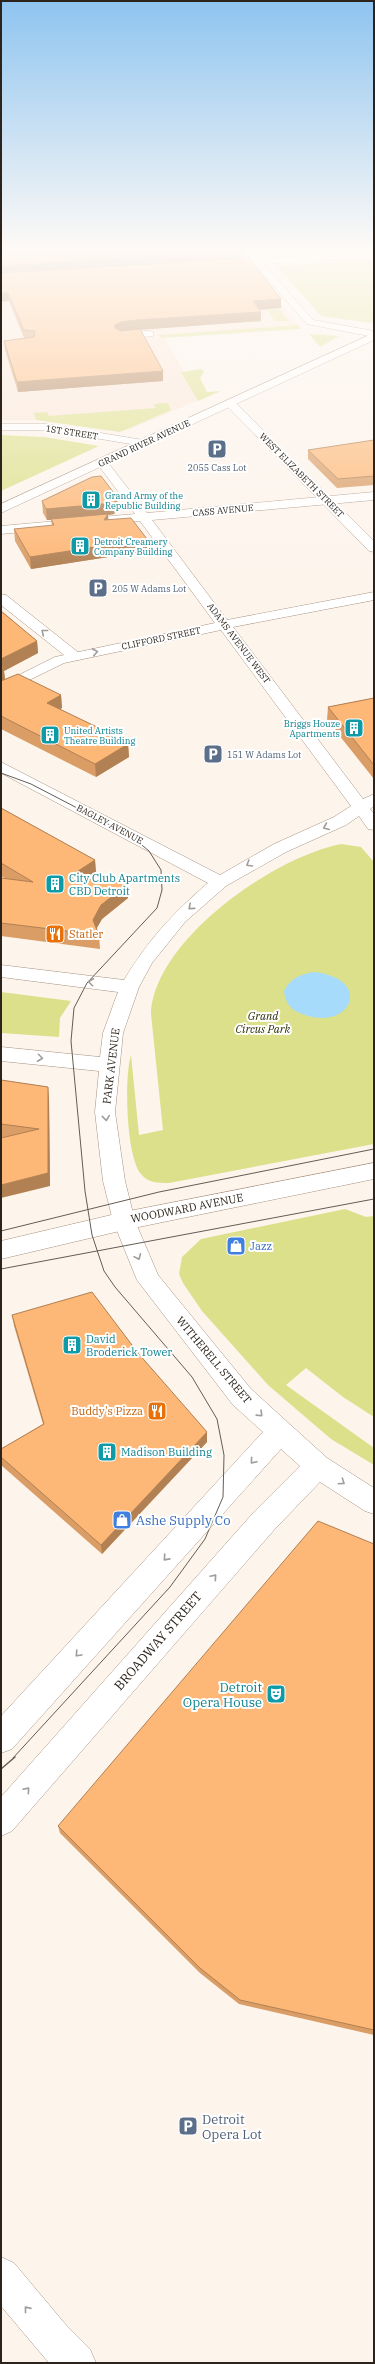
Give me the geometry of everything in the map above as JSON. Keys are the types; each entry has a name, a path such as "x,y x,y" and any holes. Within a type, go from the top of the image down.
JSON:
{"street":[{"name":"GRAND RIVER AVENUE","path":"1,509 325,358"},
{"name":"WEST ELIZABETH STREET","path":"230,403 374,548"},
{"name":"1ST STREET","path":"1,427 46,427 143,443"},
{"name":"ADAMS AVENUE WEST","path":"102,462 225,624 367,804 374,825"},
{"name":"CASS AVENUE","path":"1,530 374,496"},
{"name":"CLIFFORD STREET","path":"1,690 60,660 74,656 196,632 225,624 374,596"},
{"path":"1,598 74,656"},
{"name":"BAGLEY AVENUE","path":"1,767 220,882"},
{"name":"PARK AVENUE","path":"124,1221 114,1181 105,1112 113,1033 130,987 145,960 179,918 220,882 280,848 340,821 367,804"},
{"path":"1,971 130,987"},
{"path":"1,1054 110,1065"},
{"name":"WOODWARD AVENUE","path":"1,1250 124,1221 374,1171"},
{"name":"WITHERELL STREET","path":"124,1221 149,1280 242,1397 318,1466 345,1485 374,1502"},
{"path":"1,1738 279,1432"},
{"name":"BROADWAY STREET","path":"1,1820 264,1521 318,1466"},
{"path":"1,2276 52,2339 76,2363"}],"shaded area":[{"path":"1,358 176,358 199,400 128,430 117,431 45,420 1,420"}],"green space":[{"path":"202,369 204,372 200,378 207,392 221,391 198,401 181,372"},
{"path":"168,403 171,410 120,432 36,420 34,413 47,412 49,416 156,408 154,404"},
{"path":"1,435 44,437 99,446 1,491"},
{"name":"Grand Circus Park","path":"341,844 361,847 374,862 374,1144 169,1183 157,1183 150,1181 141,1174 136,1165 132,1151 129,1134 127,1098 131,1055 139,1135 163,1130 151,1014 157,986 173,958 195,931 222,906 252,884 283,866 314,852"},
{"path":"1,992 71,1001 60,1018 59,1037 1,1033"},
{"path":"345,1209 366,1217 374,1216 374,1417 343,1397 306,1368 286,1385 374,1448 374,1465 331,1439 268,1385 202,1311 183,1283 179,1274 182,1257 201,1239"}],"water":[{"path":"313,972 332,976 344,984 350,993 349,1002 343,1011 333,1016 319,1018 302,1014 289,1006 284,991 296,978"}],"building":[{"path":"9,358 156,358 163,371 17,382"},
{"path":"374,440 374,476 338,479 308,450"},
{"path":"101,476 117,497 114,503 46,509 42,501 92,477"},
{"path":"108,514 104,520 131,518 147,539 30,557 14,529 54,525 51,519"},
{"path":"1,611 37,641 1,659"},
{"name":"United Artists Theatre Building","path":"18,674 61,695 47,703 128,744 95,764 1,716 1,681"},
{"path":"374,698 374,765 328,707"},
{"name":"City Club Apartments CBD Detroit","path":"1,808 95,860 69,877 128,884 101,905 93,920 99,935 1,923 1,878 33,882 1,863"},
{"path":"1,1080 48,1087 48,1173 1,1185 1,1138 39,1129 1,1124"},
{"name":"Madison Building","path":"92,1292 138,1353 207,1432 101,1545 1,1457 1,1449 44,1424 12,1315"},
{"name":"Detroit Opera House","path":"318,1521 374,1544 374,2030 240,2000 200,1968 58,1826"}],"tram line":[{"path":"1,773 31,784 131,836 149,851 161,870 162,890 157,908 87,983 74,1008 71,1041 88,1210"},
{"path":"88,1210 159,1192 374,1149"},
{"path":"97,1251 374,1199"},
{"path":"1,1231 88,1210"},
{"path":"88,1210 92,1235 97,1251"},
{"path":"1,1269 97,1251"},
{"path":"13,1758 170,1587 205,1539 223,1497 224,1455 217,1419 192,1377 115,1287 104,1271 97,1251"},
{"path":"1,1769 15,1757"}],"place":[{"name":"2055 Cass Lot","path":"217,449"},
{"name":"Grand Army of the Republic Building","path":"91,500"},
{"name":"Detroit Creamery Company Building","path":"80,546"},
{"name":"205 W Adams Lot","path":"98,588"},
{"name":"Briggs Houze Apartments","path":"354,728"},
{"name":"United Artists Theatre Building","path":"50,735"},
{"name":"151 W Adams Lot","path":"213,754"},
{"name":"City Club Apartments CBD Detroit","path":"55,884"},
{"name":"Statler","path":"55,934"},
{"name":"Jazz","path":"236,1246"},
{"name":"David Broderick Tower","path":"72,1345"},
{"name":"Buddy's Pizza","path":"157,1411"},
{"name":"Madison Building","path":"107,1452"},
{"name":"Ashe Supply Co","path":"122,1520"},
{"name":"Detroit Opera House","path":"276,1694"},
{"name":"Detroit Opera Lot","path":"188,2126"}]}
